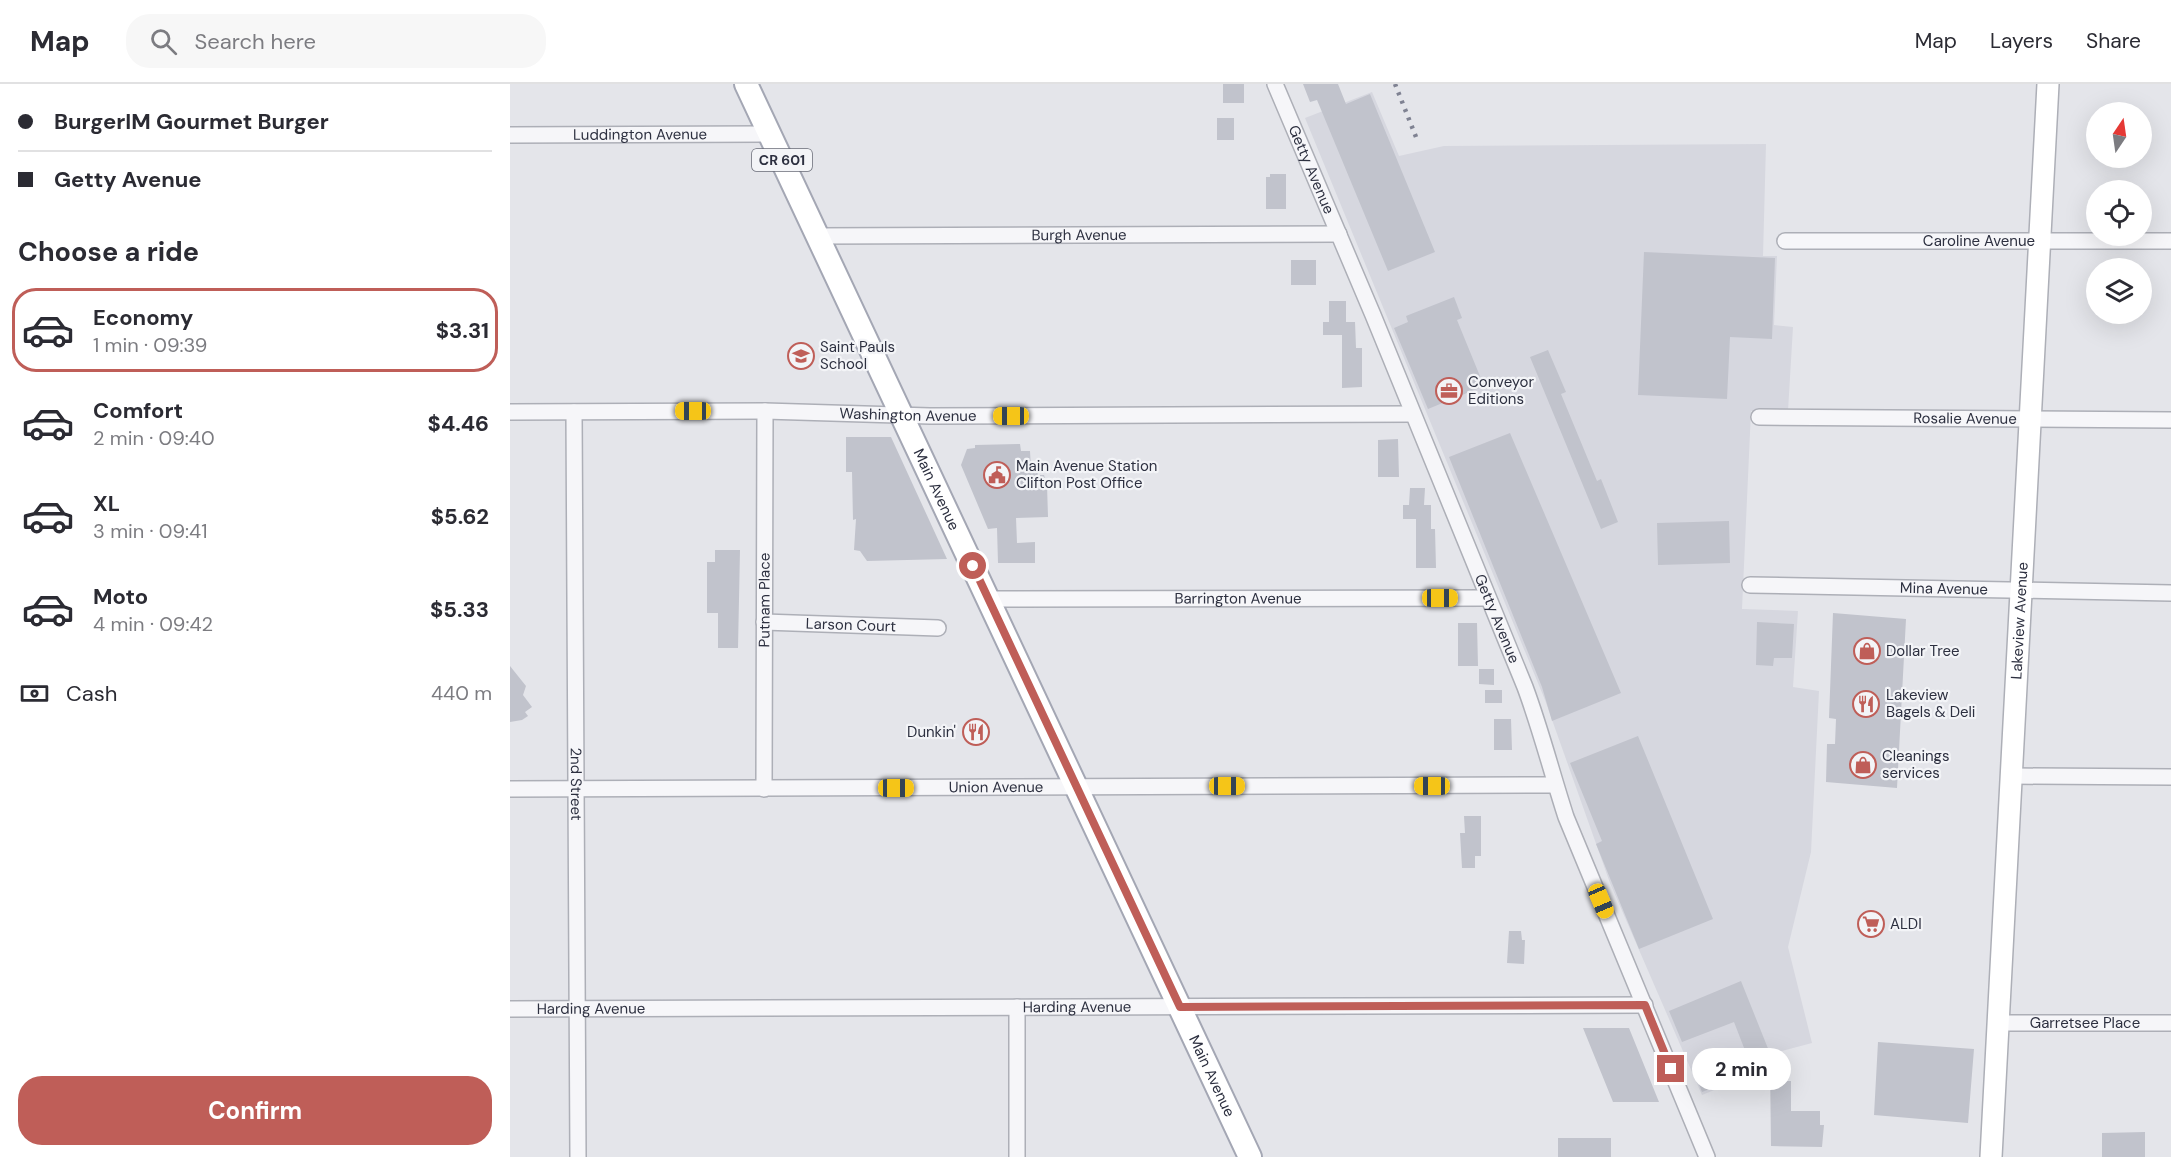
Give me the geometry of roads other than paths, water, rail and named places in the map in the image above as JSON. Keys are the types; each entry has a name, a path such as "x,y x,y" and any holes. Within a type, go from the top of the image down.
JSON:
{"main road":[{"name":"Main Avenue","path":"746,84 1251,1157"},
{"name":"Lakeview Avenue","path":"1991,1157 2048,84"}],"street":[{"name":"Getty Avenue","path":"1275,84 1413,414 1540,729 1555,785 1707,1157"},
{"name":"Luddington Avenue","path":"510,135 770,134"},
{"name":"Burgh Avenue","path":"818,236 1339,234"},
{"name":"Caroline Avenue","path":"1785,241 2171,241"},
{"name":"Washington Avenue","path":"510,412 765,411 902,415 1413,414"},
{"name":"Putnam Place","path":"764,789 765,411"},
{"name":"2nd Street","path":"574,412 578,1157"},
{"name":"Rosalie Avenue","path":"1759,417 2171,420"},
{"name":"Mina Avenue","path":"1750,585 2021,588 2171,593"},
{"name":"Barrington Avenue","path":"988,599 1487,598"},
{"name":"Larson Court","path":"764,622 938,628"},
{"path":"2013,776 2171,777"},
{"name":"Union Avenue","path":"510,789 1555,785"},
{"name":"Harding Avenue","path":"510,1009 1645,1005"},
{"path":"1017,1007 1017,1157"},
{"name":"Garretsee Place","path":"1998,1023 2171,1023"}],"railway":[{"path":"1395,84 1416,137"}],"place":[{"name":"Saint Pauls School","path":"801,356"},
{"name":"Conveyor Editions","path":"1449,391"},
{"name":"Main Avenue Station Clifton Post Office","path":"997,475"},
{"name":"Dollar Tree","path":"1867,651"},
{"name":"Lakeview Bagels & Deli","path":"1866,704"},
{"name":"Dunkin'","path":"976,732"},
{"name":"Cleanings services","path":"1863,765"},
{"name":"ALDI","path":"1871,924"}]}
